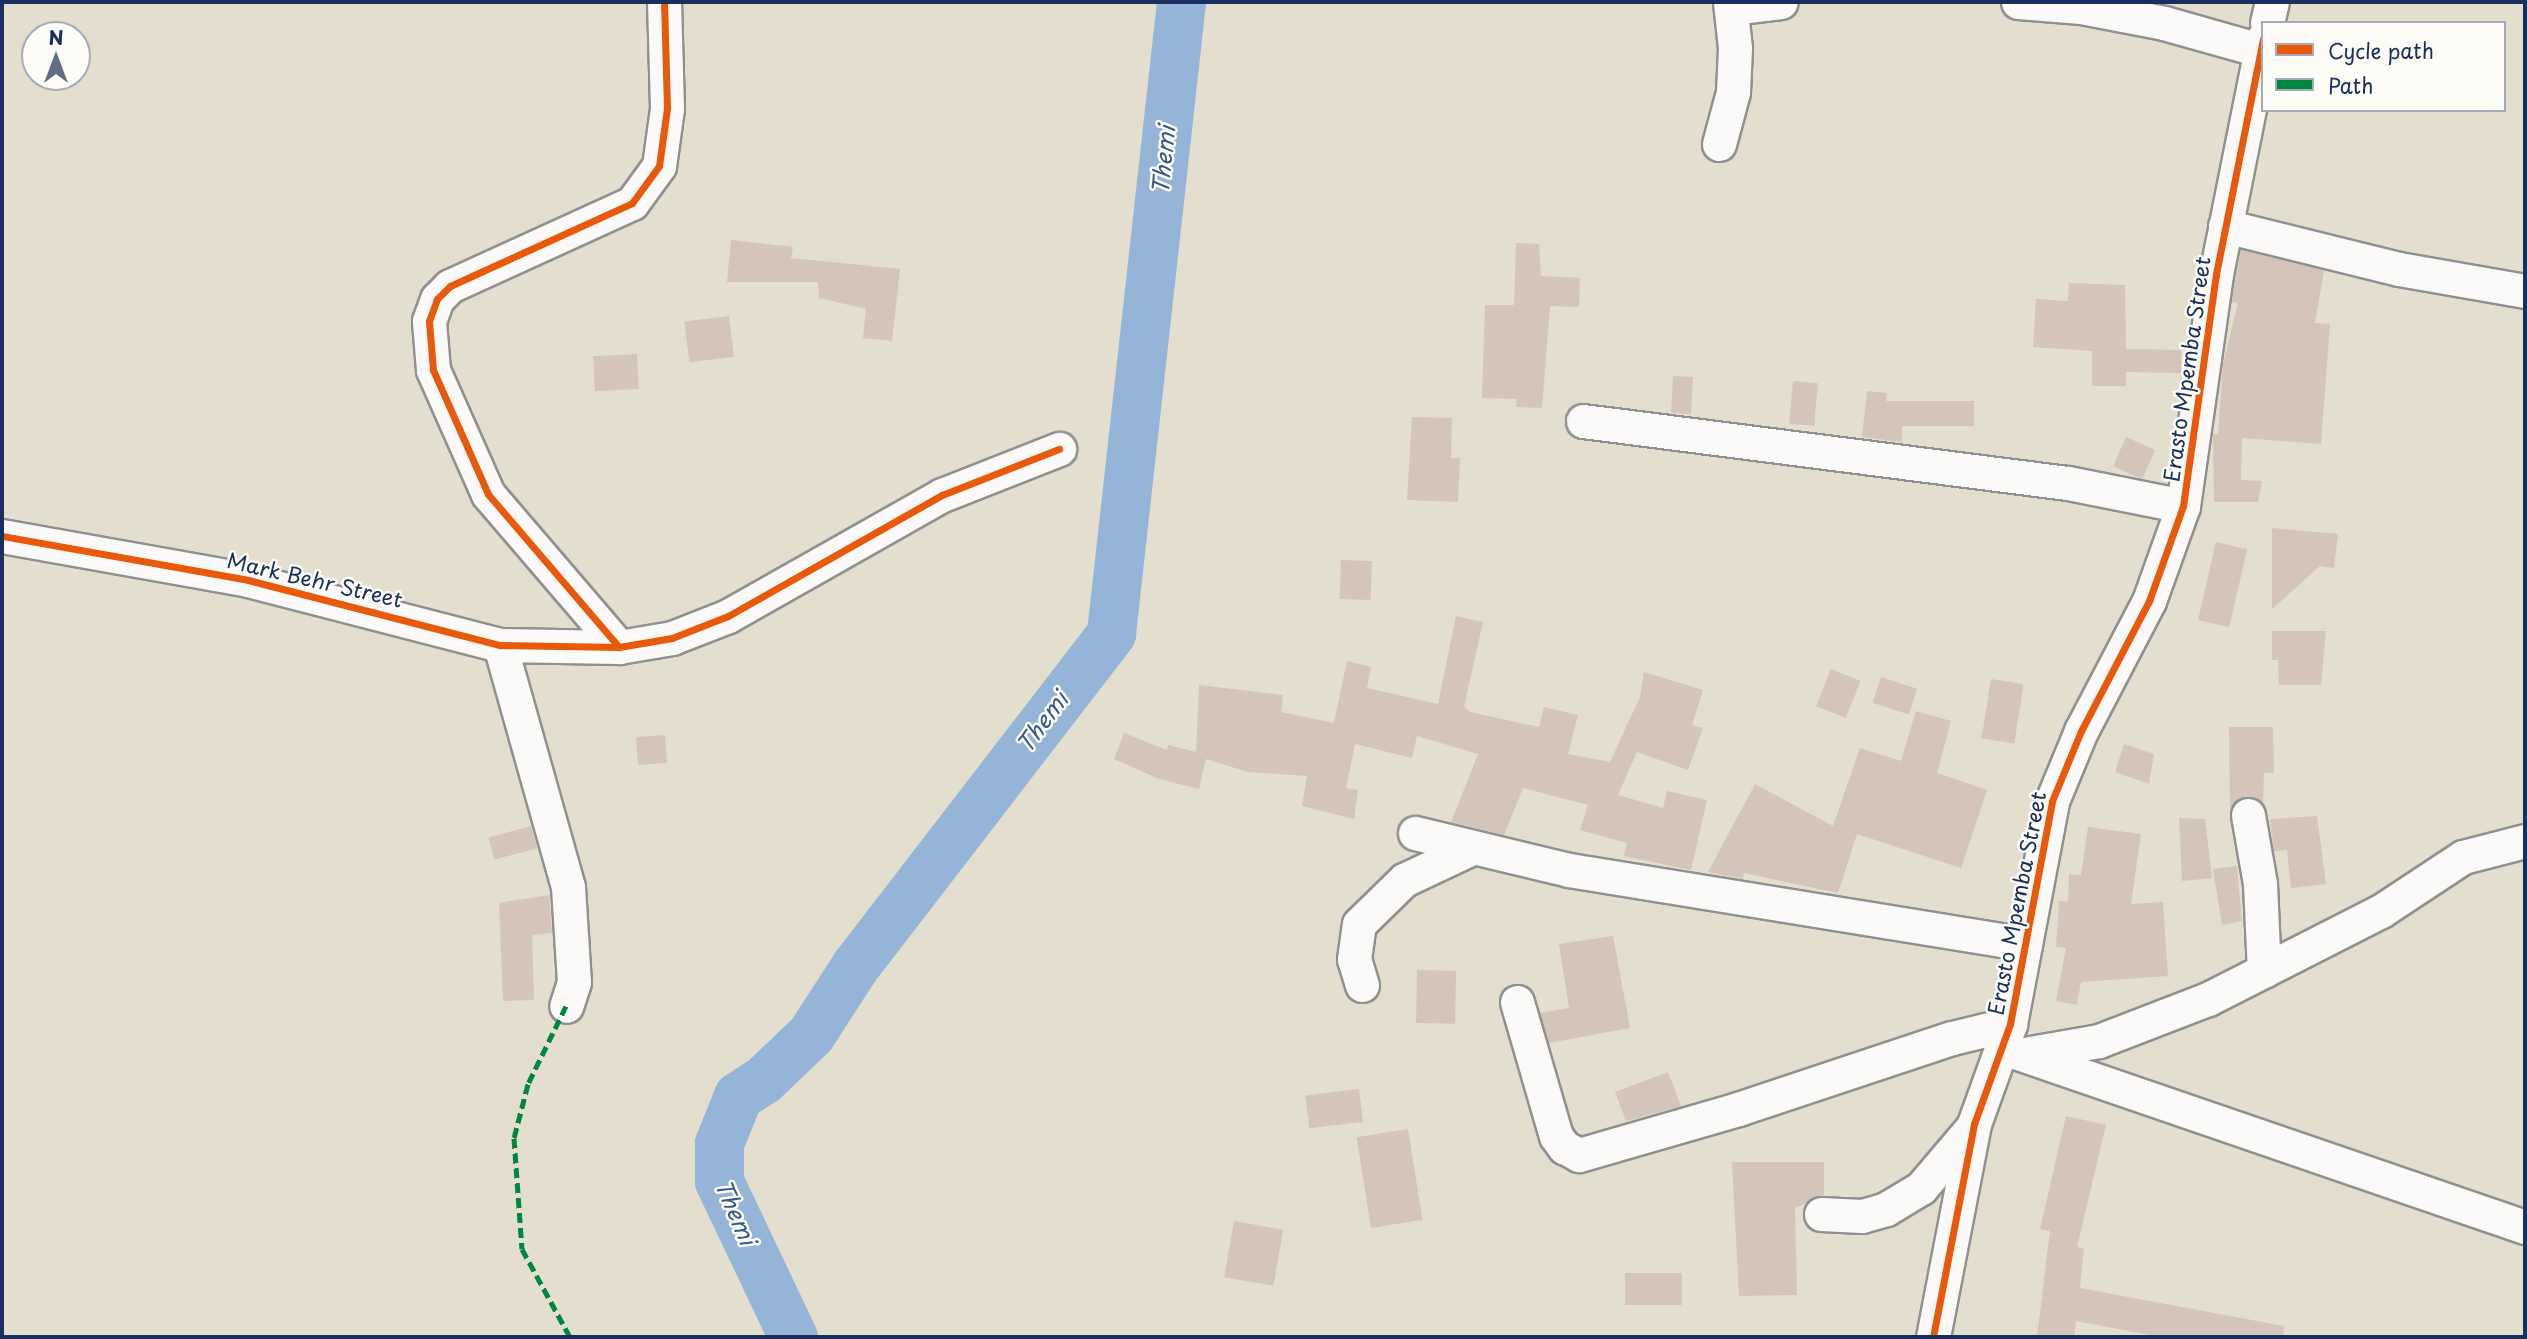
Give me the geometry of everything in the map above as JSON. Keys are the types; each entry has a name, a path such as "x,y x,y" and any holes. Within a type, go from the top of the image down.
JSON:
{"street":[{"path":"619,647 488,494 433,370 429,321 437,299 450,286 632,203 659,166 667,108 664,2"},
{"path":"1719,144 1733,92 1731,5 1781,2"},
{"path":"2018,2 2081,7 2164,23 2261,37"},
{"name":"Erasto Mpemba Street","path":"2267,21 2272,2"},
{"name":"Erasto Mpemba Street","path":"1933,1337 1974,1124 2013,1042 2025,944 2042,843 2064,767 2149,601 2183,506 2225,226 2261,47"},
{"path":"2225,226 2399,269 2525,291"},
{"path":"1583,421 2068,483 2183,506"},
{"name":"Mark Behr Street","path":"2,536 248,580 500,645 619,647 672,638 727,616 942,495 1059,449"},
{"path":"500,645 568,887 573,982 566,1006"},
{"path":"2248,815 2260,884 2264,971"},
{"path":"1415,833 1472,848 1638,882 2025,944"},
{"path":"1517,1002 1556,1136 1564,1147 1579,1155 1726,1113 1952,1038 2013,1042 2099,1041 2208,999 2264,971 2381,911 2463,858 2525,841"},
{"path":"1362,985 1354,959 1359,924 1404,880 1472,848"},
{"path":"2013,1042 2525,1227"},
{"path":"1821,1214 1862,1216 1886,1209 1922,1188 1974,1124"}],"building":[{"path":"731,240 793,247 791,258 900,269 892,341 863,338 866,309 819,298 818,282 727,282"},
{"path":"1516,243 1539,244 1541,276 1580,278 1579,307 1550,306 1542,408 1516,407 1517,399 1482,398 1485,305 1514,305"},
{"path":"2241,250 2324,270 2315,323 2330,324 2321,444 2242,438 2241,480 2262,481 2258,502 2214,502 2213,434 2218,434 2223,364 2238,303 2231,302"},
{"path":"2069,283 2125,285 2126,349 2181,350 2181,373 2126,372 2126,386 2092,386 2092,351 2033,347 2036,299 2068,301"},
{"path":"729,316 734,357 689,362 684,321"},
{"path":"637,354 639,389 595,391 593,356"},
{"path":"1673,376 1693,377 1691,414 1671,413"},
{"path":"1793,381 1818,383 1814,426 1789,424"},
{"path":"1867,391 1887,393 1886,401 1974,401 1974,426 1902,426 1902,442 1862,437"},
{"path":"1412,417 1452,418 1451,458 1460,458 1458,502 1407,500"},
{"path":"2126,437 2155,450 2142,479 2113,466"},
{"path":"2272,528 2338,534 2334,568 2320,566 2272,609"},
{"path":"2216,542 2247,549 2229,627 2198,620"},
{"path":"1341,560 1372,561 1371,600 1340,599"},
{"path":"1456,616 1483,622 1464,706 1470,712 1539,727 1544,707 1578,715 1568,754 1610,762 1640,697 1644,672 1703,690 1692,725 1703,728 1688,770 1637,752 1618,795 1663,808 1667,791 1707,800 1691,870 1624,856 1627,843 1580,830 1588,805 1523,788 1504,835 1451,822 1478,754 1417,736 1412,758 1355,744 1346,788 1358,790 1354,819 1302,806 1307,776 1248,772 1206,759 1199,789 1159,779 1114,759 1124,733 1167,750 1168,745 1196,752 1199,685 1283,695 1281,712 1334,723 1347,661 1371,667 1367,688 1438,704"},
{"path":"2272,631 2326,631 2321,685 2279,685 2278,660 2272,660"},
{"path":"1831,669 1861,681 1846,718 1816,706"},
{"path":"1881,677 1917,689 1909,714 1873,703"},
{"path":"1991,679 2024,684 2014,743 1982,738"},
{"path":"1916,711 1951,721 1937,773 1987,790 1961,868 1857,834 1838,893 1744,873 1743,879 1708,872 1755,784 1833,826 1860,748 1901,761"},
{"path":"2229,727 2273,727 2274,773 2264,773 2263,804 2245,796 2230,808"},
{"path":"665,735 667,763 638,765 636,737"},
{"path":"2124,744 2154,754 2149,784 2115,772"},
{"path":"2317,816 2326,884 2291,888 2287,850 2274,851 2270,819"},
{"path":"2179,818 2205,819 2212,878 2182,881"},
{"path":"531,826 537,848 494,860 488,837"},
{"path":"2088,827 2141,834 2131,904 2163,902 2168,976 2081,982 2077,1005 2056,1001 2066,948 2056,947 2059,901 2068,902 2069,874 2081,875"},
{"path":"2237,866 2242,921 2222,925 2213,869"},
{"path":"549,895 552,933 532,935 534,1000 503,1001 499,903"},
{"path":"1613,936 1630,1028 1549,1043 1540,1013 1569,1008 1559,944"},
{"path":"1417,970 1456,971 1455,1024 1416,1023"},
{"path":"1668,1072 1681,1106 1626,1121 1615,1092"},
{"path":"1359,1089 1363,1122 1309,1128 1305,1096"},
{"path":"2066,1116 2106,1125 2077,1247 2084,1248 2080,1288 2284,1326 2283,1337 2161,1337 2076,1321 2074,1337 2037,1337 2050,1231 2040,1229"},
{"path":"1408,1129 1422,1220 1371,1228 1357,1137"},
{"path":"1732,1162 1824,1162 1824,1195 1795,1208 1797,1295 1739,1296"},
{"path":"1234,1221 1283,1230 1273,1286 1224,1277"},
{"path":"1625,1273 1682,1273 1682,1305 1625,1305"}],"waterway":[{"name":"Themi","path":"793,1337 719,1181 719,1143 738,1096 763,1080 811,1034 855,966 1111,633 1181,2"}],"marked path":[{"path":"566,1006 528,1084 514,1138 522,1249 570,1337"}],"cycle path":[{"path":"619,647 488,494 433,370 429,321 437,299 450,286 632,203 659,166 667,108 664,2"},
{"path":"1933,1337 1974,1124 2010,1024 2052,801 2081,731 2149,601 2183,506 2216,274 2261,49"},
{"path":"2,536 248,580 500,645 619,647 672,638 728,616 942,495 1059,449"}]}
